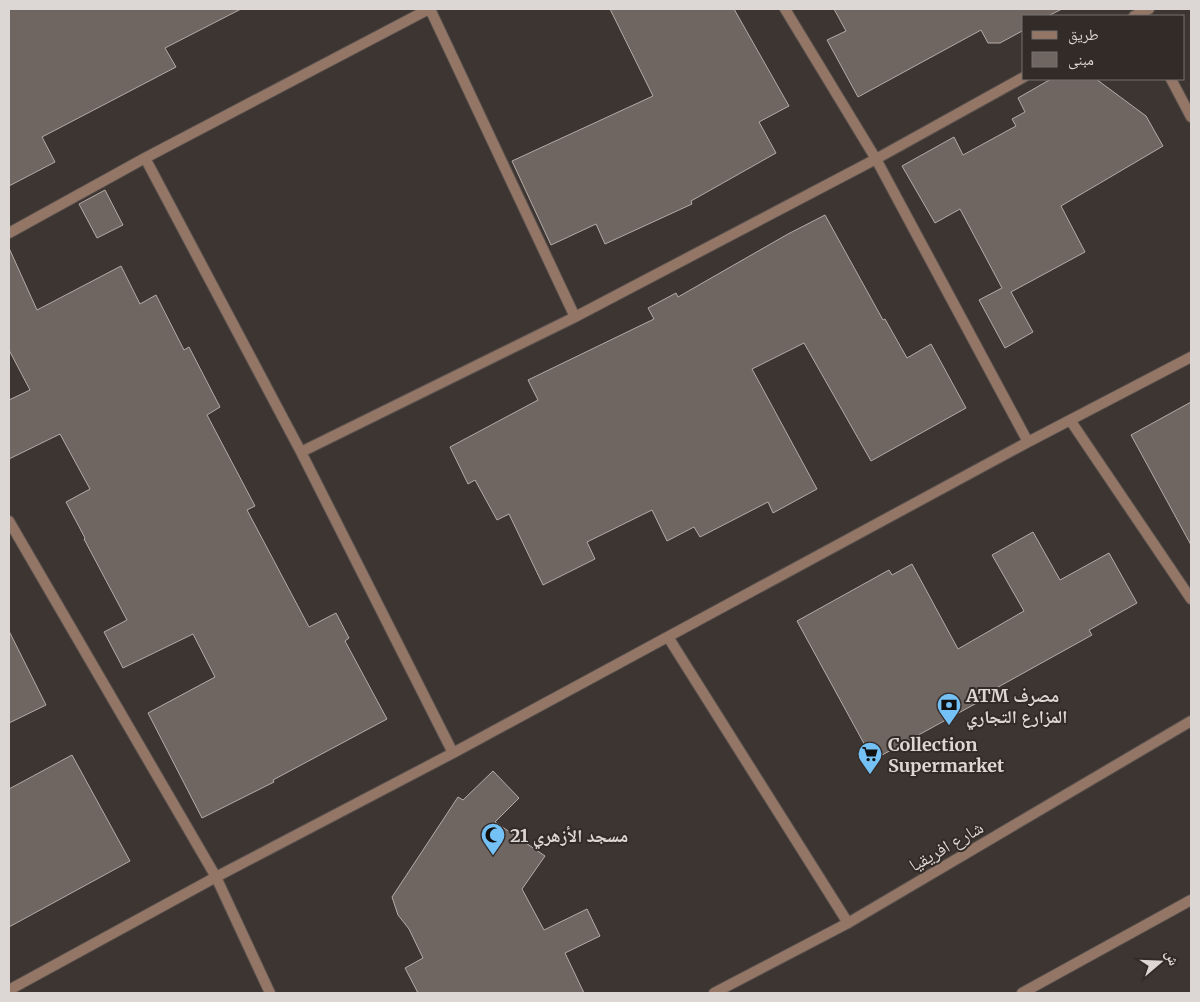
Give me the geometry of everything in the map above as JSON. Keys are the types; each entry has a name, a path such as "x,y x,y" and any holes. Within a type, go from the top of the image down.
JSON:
{"street":[{"path":"9,233 145,158 430,9 575,317"},
{"path":"784,9 876,159 1028,442"},
{"path":"1138,15 1149,9"},
{"path":"302,452 575,317 876,159 1022,78"},
{"path":"1172,80 1191,117"},
{"path":"145,158 302,452 453,753"},
{"path":"10,991 216,876 453,753 1028,442 1191,357"},
{"path":"1070,420 1191,599"},
{"path":"9,521 216,876 270,993"},
{"path":"668,637 848,922"},
{"name":"شارع افريقيا","path":"714,993 848,922 1191,721"},
{"path":"1022,993 1191,900"}],"building":[{"path":"9,9 241,9 165,48 176,67 42,137 55,162 9,186"},
{"path":"610,9 734,9 789,106 759,122 776,153 691,201 692,204 605,244 596,224 551,245 512,161 653,96"},
{"path":"834,9 1062,9 1050,15 1022,15 1022,31 1000,43 988,43 981,30 858,97 827,40 846,31"},
{"path":"1049,80 1097,80 1146,116 1163,146 1061,206 1085,252 1011,292 1033,332 1005,348 979,300 1002,288 960,209 935,223 902,166 954,137 963,155 1016,126 1012,119 1025,112 1018,98"},
{"path":"105,190 123,225 97,238 79,204"},
{"path":"825,215 883,320 885,319 907,358 931,344 966,408 871,461 804,343 752,369 817,489 773,513 768,502 700,537 694,527 667,541 652,510 587,542 595,559 543,585 509,514 497,520 475,480 468,484 450,447 538,400 528,380 654,319 648,308 676,293 678,297"},
{"path":"9,248 37,310 121,266 140,304 156,295 184,350 189,347 220,407 207,415 255,506 247,510 309,627 336,613 349,638 345,641 387,719 273,780 274,782 202,818 148,713 215,677 193,634 123,668 104,632 127,620 66,502 90,489 60,434 9,459 9,400 30,390 9,350"},
{"path":"1191,402 1191,545 1131,435"},
{"path":"1033,532 1060,580 1109,553 1137,603 1089,630 1092,635 982,696 984,699 873,760 797,621 889,570 892,575 912,564 958,649 1024,611 992,555"},
{"path":"9,631 46,705 9,723"},
{"path":"72,755 130,861 9,927 9,789"},
{"path":"493,771 519,798 495,822 545,856 522,889 544,930 587,909 600,936 565,953 584,993 418,993 405,968 423,958 409,929 398,915 392,897 458,797 463,800"}],"place":[{"name":"ATM مصرف المزارع التجاري","path":"949,726"},
{"name":"Collection Supermarket","path":"870,775"},
{"name":"مسجد الأزهري 21","path":"493,856"}]}
